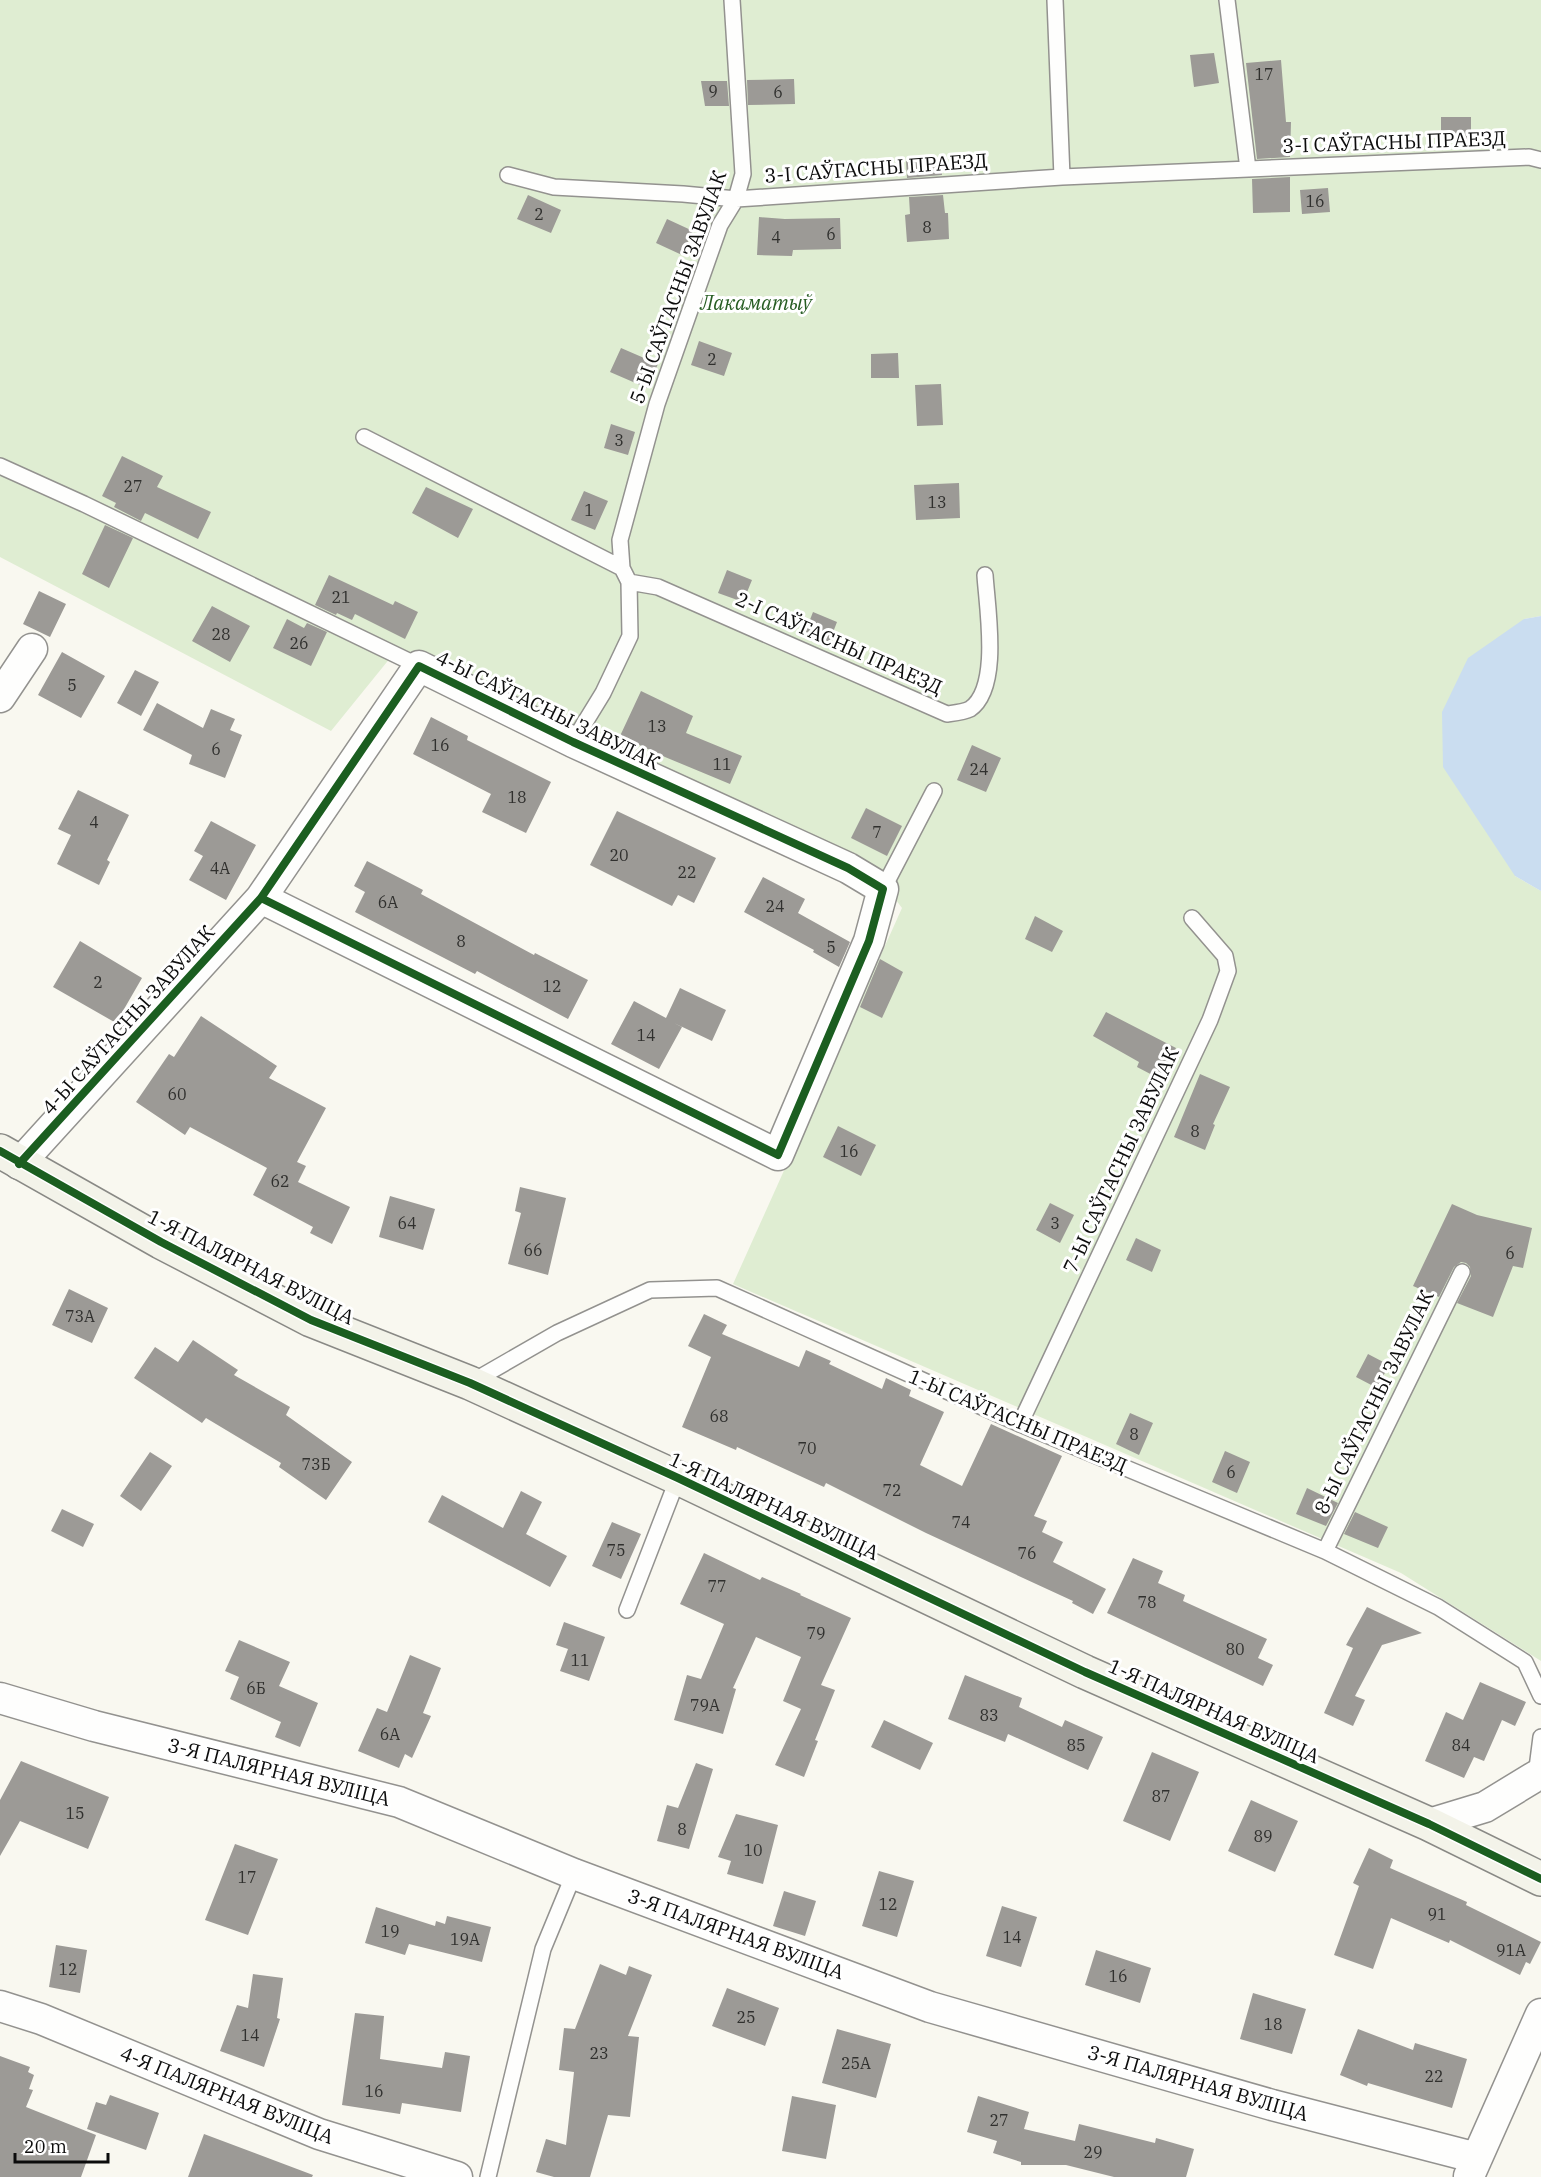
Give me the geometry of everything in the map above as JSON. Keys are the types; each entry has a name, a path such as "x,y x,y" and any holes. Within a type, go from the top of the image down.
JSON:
{"street":[{"path":"0,697 32,649"},
{"name":"4-Ы САЎГАСНЫ ЗАВУЛАК","path":"10,1157 261,898 419,666 573,742 848,868 883,889"},
{"path":"261,898 778,1155 869,941 883,889"},
{"name":"1-Я ПАЛЯРНАЯ ВУЛІЦА","path":"10,1157 161,1242 311,1320 470,1383 678,1478 1085,1672 1429,1824 1541,1879"},
{"name":"3-Я ПАЛЯРНАЯ ВУЛІЦА","path":"0,1698 94,1726 399,1802 574,1874 930,2007 1260,2102 1473,2168"},
{"path":"1429,1824 1485,1807 1538,1776"},
{"name":"4-Я ПАЛЯРНАЯ ВУЛІЦА","path":"0,2006 41,2019 319,2134 457,2177"},
{"path":"1473,2168 1541,2014"}],"lane":[{"name":"5-Ы САЎГАСНЫ ЗАВУЛАК","path":"629,582 622,568 620,540 657,404 720,225 736,199 743,174 732,0"},
{"path":"1055,0 1062,177"},
{"path":"1227,0 1248,169"},
{"name":"3-І САЎГАСНЫ ПРАЕЗД","path":"508,175 554,187 736,199 1062,177 1528,157 1541,160"},
{"path":"364,437 622,568"},
{"name":"4-Ы САЎГАСНЫ ЗАВУЛАК","path":"0,466 84,504 419,666"},
{"name":"2-І САЎГАСНЫ ПРАЕЗД","path":"629,582 658,587 948,714 970,709 982,694 990,663 985,576"},
{"path":"573,742 603,693 630,636 629,582"},
{"path":"883,889 934,791"},
{"name":"7-Ы САЎГАСНЫ ЗАВУЛАК","path":"1020,1424 1210,1020 1228,971 1225,956 1192,918"},
{"name":"8-Ы САЎГАСНЫ ЗАВУЛАК","path":"1325,1551 1461,1272"},
{"name":"1-Ы САЎГАСНЫ ПРАЕЗД","path":"470,1383 557,1333 650,1290 717,1288 1020,1424 1325,1551 1438,1607 1525,1662 1541,1696"},
{"path":"627,1610 678,1478"},
{"path":"1538,1776 1541,1737"},
{"path":"488,2177 543,1949 574,1874"}],"green space":[{"name":"Лакаматыў","path":"0,0 1541,0 1541,616 1524,619 1515,876 1541,891 1541,1661 1401,1573 733,1284 902,908 874,871 395,652 331,731 0,557"}],"water":[{"path":"1541,616 1541,891 1515,876 1443,767 1442,712 1468,658 1524,619"}],"building":[{"path":"1214,53 1219,83 1194,87 1190,55"},
{"path":"1281,60 1286,122 1291,122 1290,157 1257,159 1246,63"},
{"path":"794,79 795,104 748,105 747,80"},
{"path":"701,81 727,81 729,106 705,106"},
{"path":"1441,117 1471,117 1471,142 1441,142"},
{"path":"940,158 942,175 907,178 906,161"},
{"path":"1290,177 1290,212 1253,213 1252,179"},
{"path":"1328,188 1330,212 1302,214 1300,190"},
{"path":"528,195 561,210 551,233 517,219"},
{"path":"943,195 945,213 948,213 949,239 907,242 905,215 910,214 909,197"},
{"path":"759,217 840,218 841,249 793,250 792,256 757,255"},
{"path":"667,219 693,231 682,255 656,243"},
{"path":"699,341 732,353 724,376 691,365"},
{"path":"621,348 658,364 647,388 610,372"},
{"path":"898,353 899,378 871,378 871,354"},
{"path":"941,384 943,425 917,426 915,385"},
{"path":"611,424 635,432 628,455 604,448"},
{"path":"122,456 163,476 157,487 211,512 198,539 145,513 141,521 114,507 116,503 102,496"},
{"path":"959,483 960,518 916,520 914,485"},
{"path":"426,487 473,509 458,538 412,513"},
{"path":"584,491 608,501 595,530 571,520"},
{"path":"105,525 133,538 109,588 82,574"},
{"path":"727,570 752,580 743,602 718,593"},
{"path":"329,575 393,605 395,601 418,612 405,639 355,614 352,620 315,605"},
{"path":"39,591 66,604 50,637 23,624"},
{"path":"212,606 250,626 230,662 192,641"},
{"path":"813,612 837,622 828,645 804,635"},
{"path":"287,619 304,628 307,623 327,632 311,666 273,648"},
{"path":"62,652 105,676 81,718 38,695"},
{"path":"135,670 159,682 141,716 117,703"},
{"path":"641,691 693,716 686,733 742,756 730,784 620,736"},
{"path":"157,703 203,728 211,709 235,719 230,730 242,735 225,778 189,764 192,755 143,730"},
{"path":"431,717 468,736 467,740 551,782 526,833 482,812 491,794 413,754"},
{"path":"972,745 1001,758 986,792 957,780"},
{"path":"78,790 129,815 107,860 110,862 99,885 57,864 71,835 58,829"},
{"path":"866,808 902,826 887,856 851,838"},
{"path":"617,811 716,858 694,903 678,895 672,906 590,865"},
{"path":"211,821 256,845 226,900 189,880 203,856 194,851"},
{"path":"367,861 423,890 421,894 534,955 535,953 588,980 568,1019 477,971 475,974 355,912 365,892 354,886"},
{"path":"763,877 805,899 798,913 850,942 839,967 813,952 814,950 744,912"},
{"path":"1035,916 1063,931 1052,952 1025,939"},
{"path":"80,941 142,978 116,1023 53,987"},
{"path":"880,959 903,972 882,1018 860,1007"},
{"path":"680,988 726,1010 712,1041 674,1023 682,1027 659,1069 611,1044 634,1001 666,1018"},
{"path":"1106,1012 1176,1048 1160,1079 1137,1067 1139,1062 1093,1036"},
{"path":"201,1016 277,1066 269,1078 326,1108 297,1162 306,1166 298,1182 350,1207 332,1244 310,1233 313,1227 253,1195 267,1168 190,1127 185,1135 136,1102 169,1054 174,1057"},
{"path":"1200,1074 1230,1087 1213,1124 1215,1125 1205,1150 1174,1137"},
{"path":"838,1126 876,1145 861,1176 823,1157"},
{"path":"520,1187 566,1198 548,1275 508,1264 521,1213 515,1211"},
{"path":"390,1196 435,1209 423,1250 379,1237"},
{"path":"1050,1203 1074,1215 1060,1243 1036,1230"},
{"path":"1452,1204 1477,1215 1532,1228 1523,1268 1513,1266 1493,1317 1457,1303 1471,1276 1470,1267 1466,1263 1461,1262 1454,1267 1439,1297 1413,1286"},
{"path":"1136,1238 1161,1250 1152,1272 1126,1260"},
{"path":"69,1289 108,1308 92,1343 52,1325"},
{"path":"704,1314 727,1325 722,1334 799,1367 806,1350 831,1361 829,1364 882,1389 886,1378 911,1390 909,1396 944,1412 920,1465 962,1486 991,1424 1062,1456 1034,1516 1047,1521 1042,1532 1063,1542 1053,1562 1106,1589 1093,1614 1072,1603 1073,1601 926,1533 826,1483 824,1487 737,1447 736,1450 682,1427 711,1357 688,1346"},
{"path":"193,1340 238,1370 234,1375 290,1407 286,1415 352,1462 326,1500 279,1467 281,1463 206,1418 202,1423 134,1378 155,1347 178,1362"},
{"path":"1368,1354 1389,1365 1377,1388 1356,1377"},
{"path":"1130,1413 1153,1423 1139,1455 1116,1444"},
{"path":"1225,1451 1250,1462 1237,1493 1212,1482"},
{"path":"150,1452 172,1466 141,1511 120,1496"},
{"path":"1307,1488 1338,1503 1326,1526 1296,1514"},
{"path":"521,1491 542,1502 526,1534 567,1556 550,1587 428,1522 442,1495 503,1528"},
{"path":"62,1509 94,1524 83,1547 51,1531"},
{"path":"1355,1512 1388,1527 1378,1548 1344,1534"},
{"path":"612,1522 641,1534 621,1579 592,1566"},
{"path":"704,1553 760,1580 762,1577 851,1618 821,1685 835,1690 815,1740 818,1741 804,1777 775,1765 801,1709 783,1701 801,1657 756,1637 733,1688 736,1689 723,1734 674,1720 687,1675 701,1679 724,1624 680,1604"},
{"path":"1133,1558 1163,1571 1158,1583 1185,1595 1183,1601 1267,1639 1258,1658 1273,1665 1263,1686 1107,1613"},
{"path":"1367,1607 1422,1633 1382,1645 1355,1696 1365,1700 1353,1726 1324,1713 1353,1648 1346,1645"},
{"path":"564,1622 605,1637 589,1681 560,1671 568,1649 556,1645"},
{"path":"239,1640 290,1662 279,1686 318,1703 300,1747 275,1737 281,1722 230,1699 239,1677 225,1671"},
{"path":"410,1655 441,1668 423,1713 431,1716 412,1758 405,1754 399,1768 358,1751 377,1708 387,1712"},
{"path":"965,1675 1022,1698 1019,1707 1062,1727 1065,1720 1103,1737 1088,1770 1008,1734 1005,1742 948,1719"},
{"path":"1480,1682 1526,1702 1515,1726 1502,1720 1484,1761 1474,1757 1464,1778 1425,1761 1446,1712 1463,1720"},
{"path":"884,1720 933,1743 920,1770 871,1747"},
{"path":"1152,1752 1199,1772 1170,1841 1123,1821"},
{"path":"21,1761 109,1797 88,1849 20,1821 0,1856 0,1800"},
{"path":"696,1763 713,1769 689,1849 657,1841 667,1805 678,1808"},
{"path":"1251,1800 1298,1821 1275,1872 1228,1851"},
{"path":"736,1814 778,1825 763,1884 727,1874 731,1861 718,1857"},
{"path":"235,1844 278,1859 248,1935 205,1920"},
{"path":"1369,1848 1393,1860 1390,1868 1467,1902 1466,1905 1541,1942 1530,1964 1526,1962 1520,1975 1450,1940 1449,1943 1391,1918 1373,1969 1334,1955 1359,1886 1353,1883"},
{"path":"879,1871 914,1881 897,1937 862,1926"},
{"path":"784,1891 816,1901 805,1936 773,1926"},
{"path":"1002,1906 1037,1917 1021,1967 986,1956"},
{"path":"376,1907 435,1926 436,1921 445,1924 447,1916 491,1927 482,1962 409,1944 405,1955 365,1943"},
{"path":"56,1945 87,1950 80,1993 49,1987"},
{"path":"1096,1950 1151,1968 1140,2003 1085,1985"},
{"path":"600,1964 626,1975 629,1966 652,1975 628,2036 639,2037 630,2117 608,2115 590,2177 554,2177 536,2172 546,2139 566,2145 574,2072 559,2070 564,2028 575,2029"},
{"path":"253,1974 283,1978 277,2018 280,2019 264,2067 220,2051 237,2005 248,2008"},
{"path":"727,1988 779,2008 765,2046 712,2026"},
{"path":"1253,1993 1306,2009 1292,2054 1240,2039"},
{"path":"355,2013 384,2016 380,2059 442,2068 445,2052 470,2056 461,2112 402,2103 400,2114 342,2105"},
{"path":"837,2029 891,2044 876,2098 822,2083"},
{"path":"1358,2029 1413,2050 1415,2043 1467,2059 1452,2108 1368,2083 1367,2086 1340,2075"},
{"path":"0,2056 30,2067 28,2072 34,2075 29,2089 33,2090 26,2107 96,2135 81,2177 0,2177"},
{"path":"110,2095 159,2113 146,2150 87,2129 96,2102 106,2105"},
{"path":"792,2096 836,2105 826,2159 782,2151"},
{"path":"978,2096 1029,2112 1024,2129 1075,2141 1079,2124 1155,2143 1156,2138 1194,2149 1186,2177 1114,2177 1066,2165 1021,2165 1021,2162 993,2153 997,2141 967,2132"},
{"path":"204,2134 313,2175 312,2177 188,2177"}],"cycle path":[{"path":"19,1164 261,898 419,666 573,742 848,868 883,889 869,941 778,1155 261,898"},
{"path":"0,1151 161,1242 311,1320 470,1383 678,1478 1085,1672 1429,1824 1541,1879"}]}
